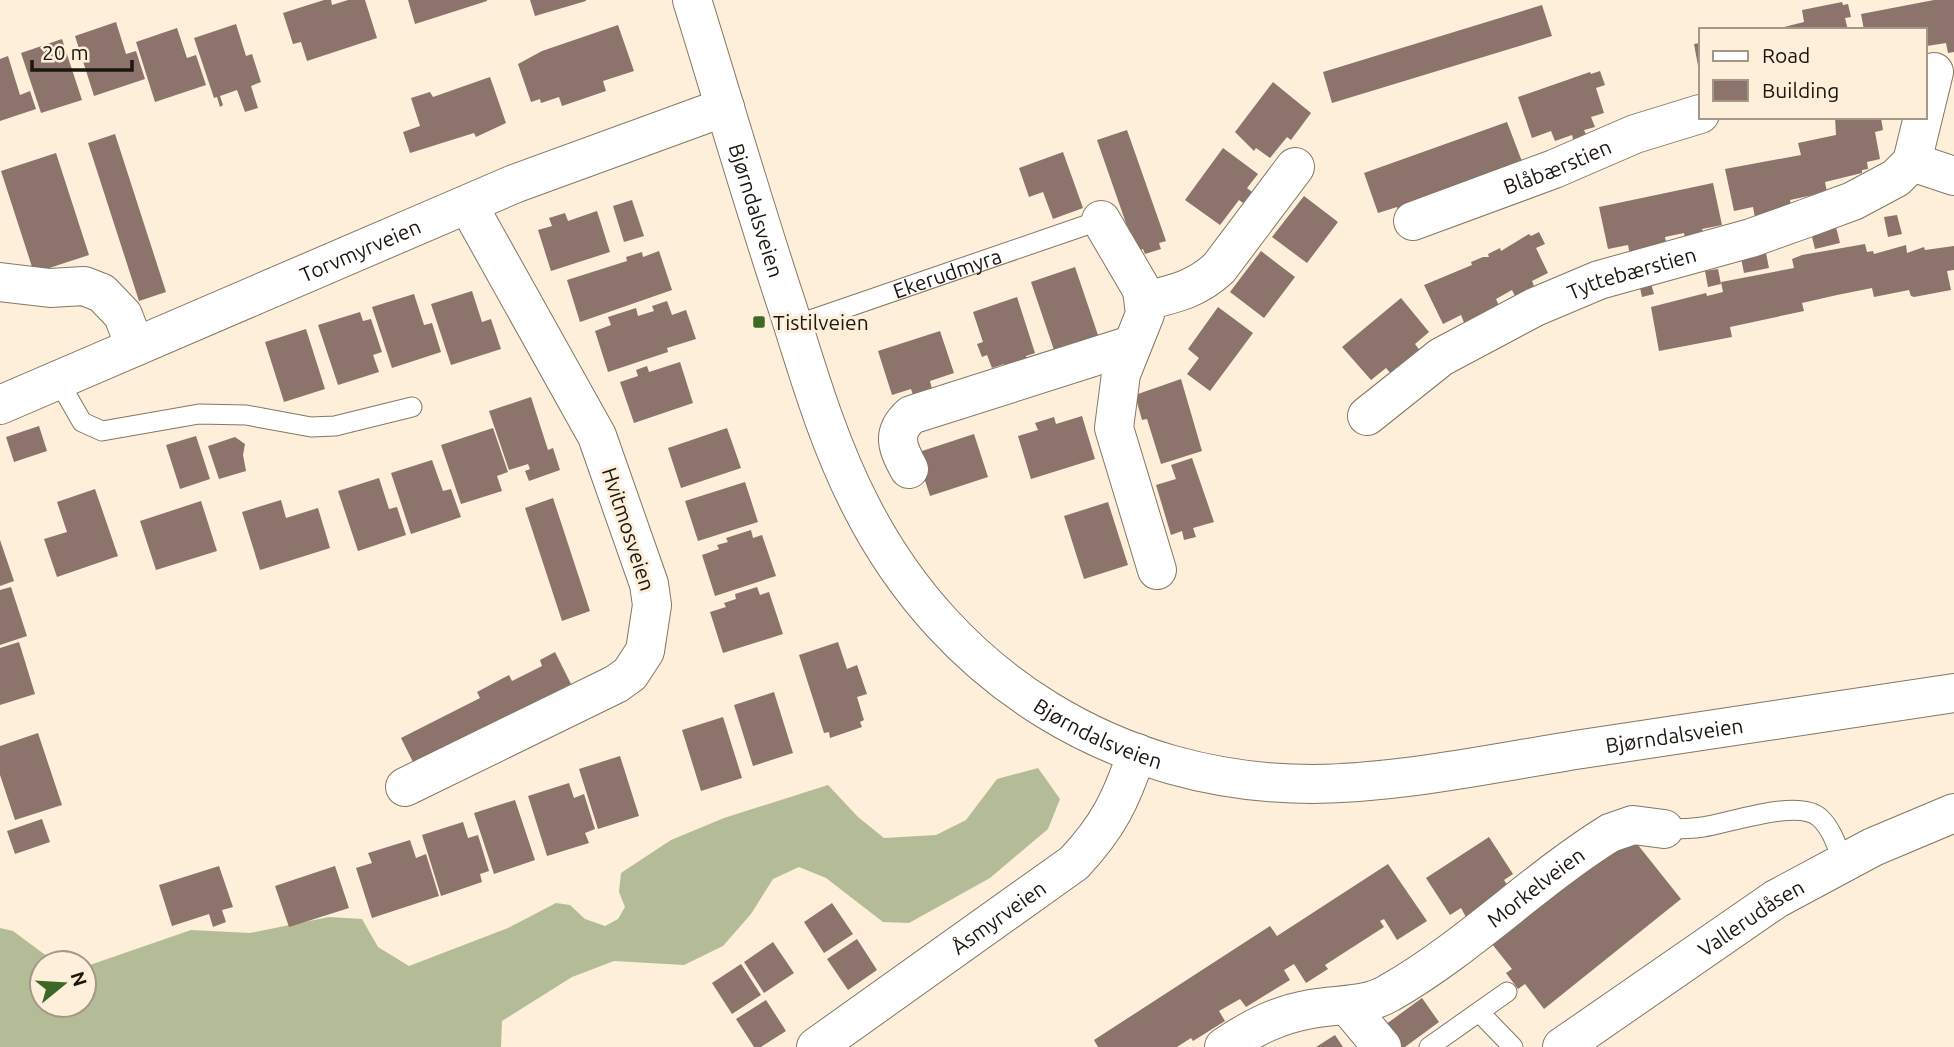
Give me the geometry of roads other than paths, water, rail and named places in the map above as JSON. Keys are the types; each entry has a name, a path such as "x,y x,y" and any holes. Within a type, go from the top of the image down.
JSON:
{"street":[{"name":"Bjørndalsveien","path":"692,0 793,326 831,436 861,506 891,558 926,608 992,673 1065,722 1137,753 1224,777 1289,783 1356,781 1414,776 1954,693"},
{"path":"1926,113 1938,71"},
{"name":"Torvmyrveien","path":"0,405 468,205 610,147 725,107"},
{"name":"Blåbærstien","path":"1413,221 1635,134 1699,114"},
{"path":"1924,119 1912,162 1954,176"},
{"name":"Tyttebærstien","path":"1367,416 1441,357 1535,307 1599,279 1751,237 1853,201 1896,178 1912,162"},
{"path":"1145,301 1194,288 1206,281 1219,268 1295,167"},
{"name":"Hvitmosveien","path":"405,787 616,684 630,674 639,662 645,651 651,623 649,584 597,436 468,205"},
{"path":"1101,220 1142,290 1145,301 1145,314 1131,345 1116,395 1114,428 1157,570"},
{"path":"0,282 50,288 84,286 102,293 123,315 135,347"},
{"path":"909,469 898,450 896,436 901,425 911,415 1131,345"},
{"name":"Åsmyrveien","path":"816,1047 1074,863 1099,837 1114,813 1137,753"},
{"name":"Vallerudåsen","path":"1562,1047 1741,920 1843,861 1954,813"},
{"name":"Morkelveien","path":"1224,1047 1253,1027 1277,1016 1347,1005 1387,995 1477,934 1610,832 1633,825 1664,829"},
{"path":"1347,1005 1382,1047"}],"lane":[{"name":"Ekerudmyra","path":"793,326 1101,220"},
{"path":"58,380 82,422 102,431 199,414 246,415 301,426 335,426 412,407"},
{"name":"Morkelveien","path":"1664,829 1703,827 1791,810 1808,811 1819,816 1827,826 1843,861"},
{"path":"1429,1047 1507,992"},
{"path":"1479,1012 1513,1047"}],"place":[{"name":"Tistilveien","path":"759,322"}]}
